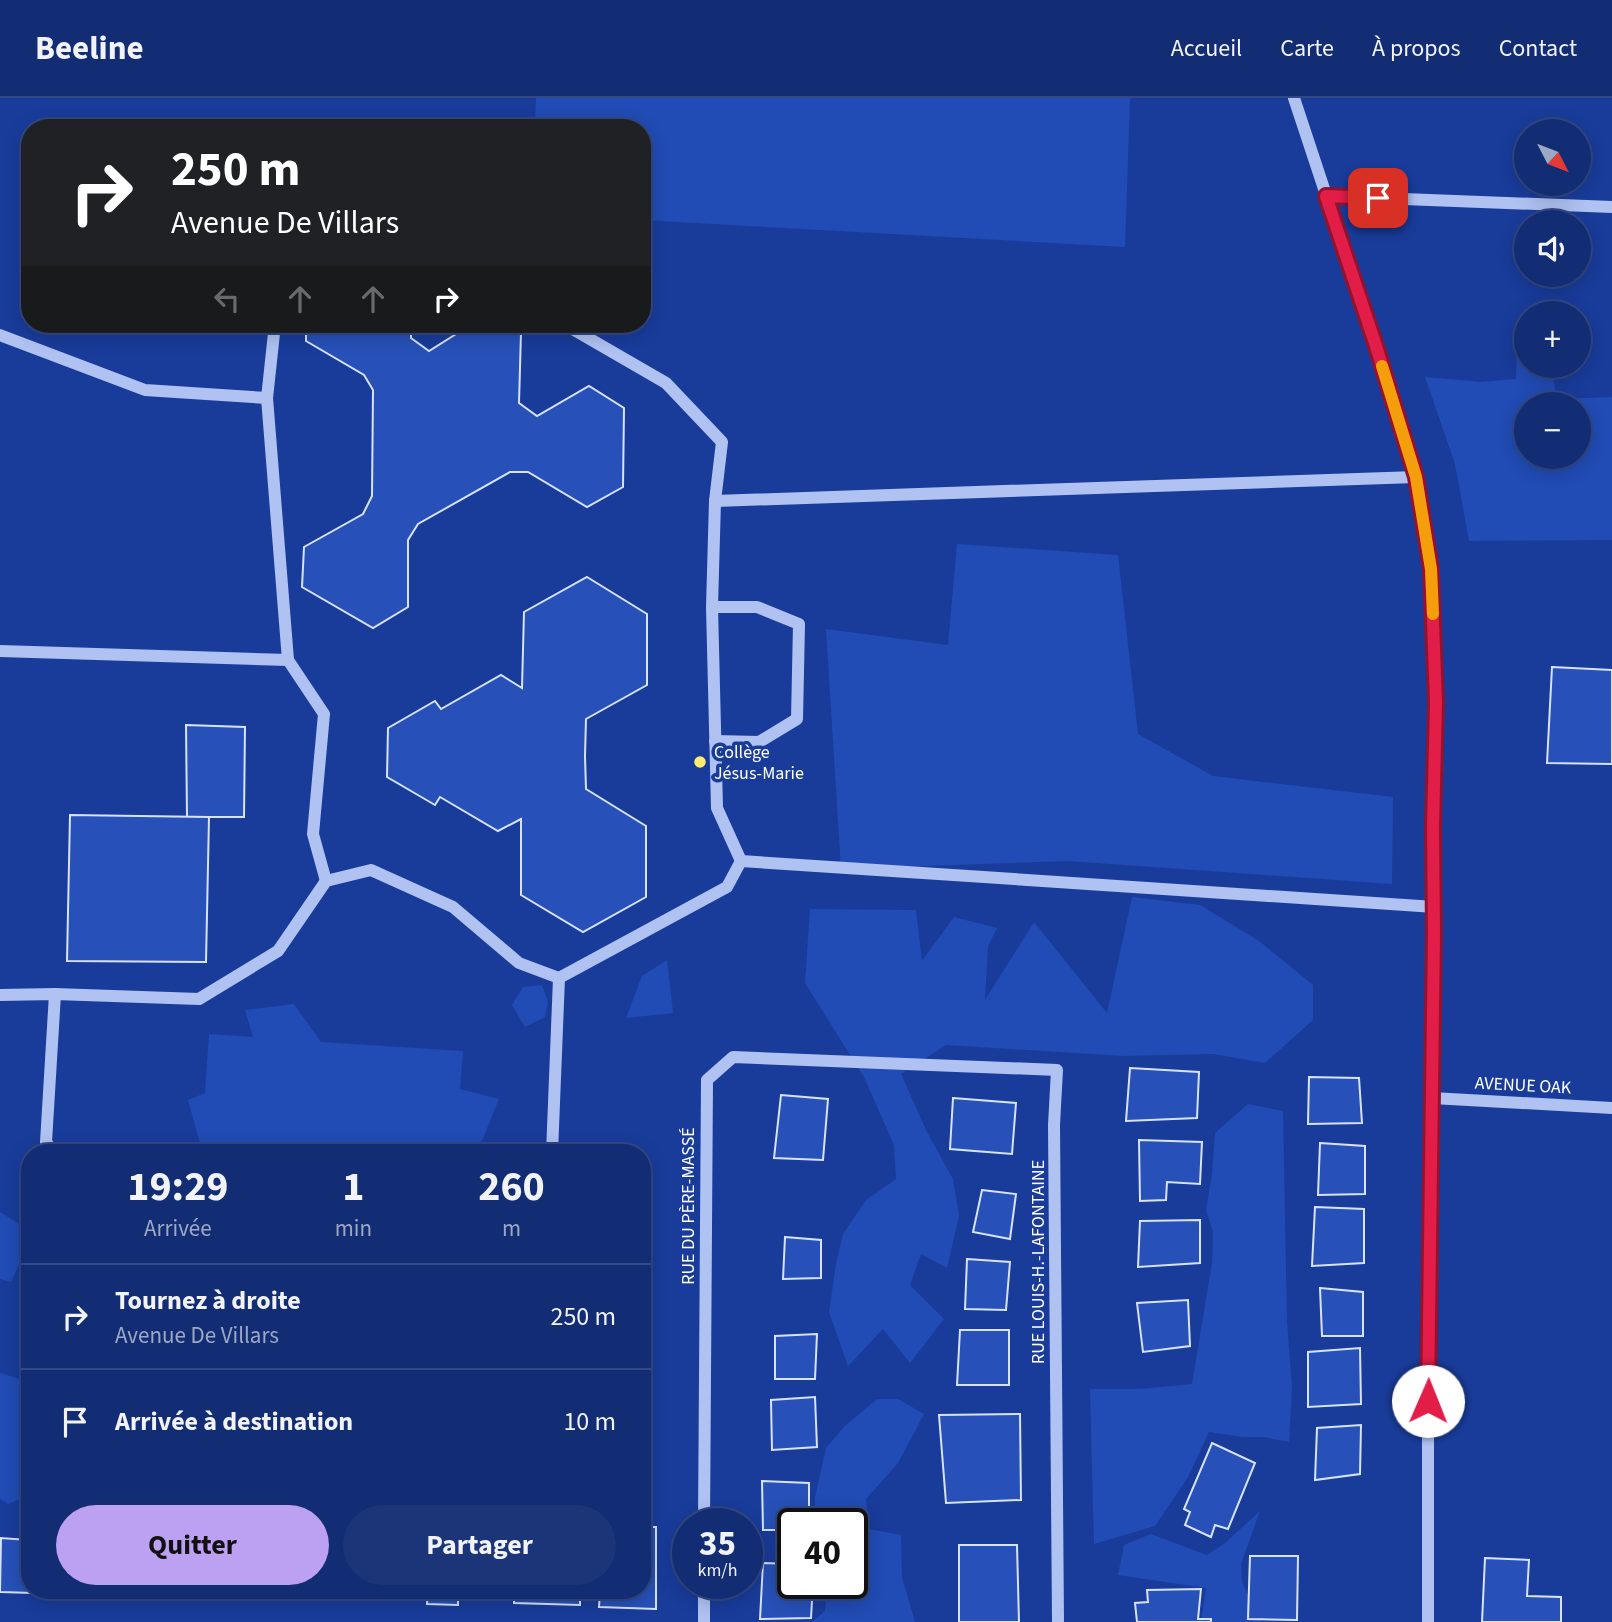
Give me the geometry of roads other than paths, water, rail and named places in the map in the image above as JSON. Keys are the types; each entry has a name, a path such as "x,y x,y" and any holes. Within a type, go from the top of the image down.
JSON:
{"street":[{"path":"1294,98 1416,477 1431,569 1436,702 1427,1428 1429,1622"},
{"path":"1326,196 1612,207"},
{"path":"274,333 267,398 288,660 324,714 313,834 326,881"},
{"path":"580,333 666,383 722,442 715,501 712,607 717,808 741,861"},
{"path":"0,335 145,390 267,398"},
{"path":"715,501 1416,477"},
{"path":"712,607 757,607 799,624 797,719 759,742 715,741"},
{"path":"0,651 288,660"},
{"path":"741,861 1434,907"},
{"path":"0,995 55,994 199,999 278,951 326,881 371,870 453,907 519,963 559,978 727,887 741,861"},
{"path":"552,1144 559,978"},
{"path":"47,1144 55,994"},
{"name":"RUE DU PÈRE-MASSÉ","path":"704,1508 707,1080 733,1057 890,1062"},
{"name":"RUE LOUIS-H.-LAFONTAINE","path":"890,1062 1057,1070 1054,1125 1058,1622"},
{"name":"AVENUE OAK","path":"1432,1098 1612,1108"},
{"path":"704,1599 704,1622"}],"place":[{"name":"Collège Jésus-Marie","path":"700,762"}]}
